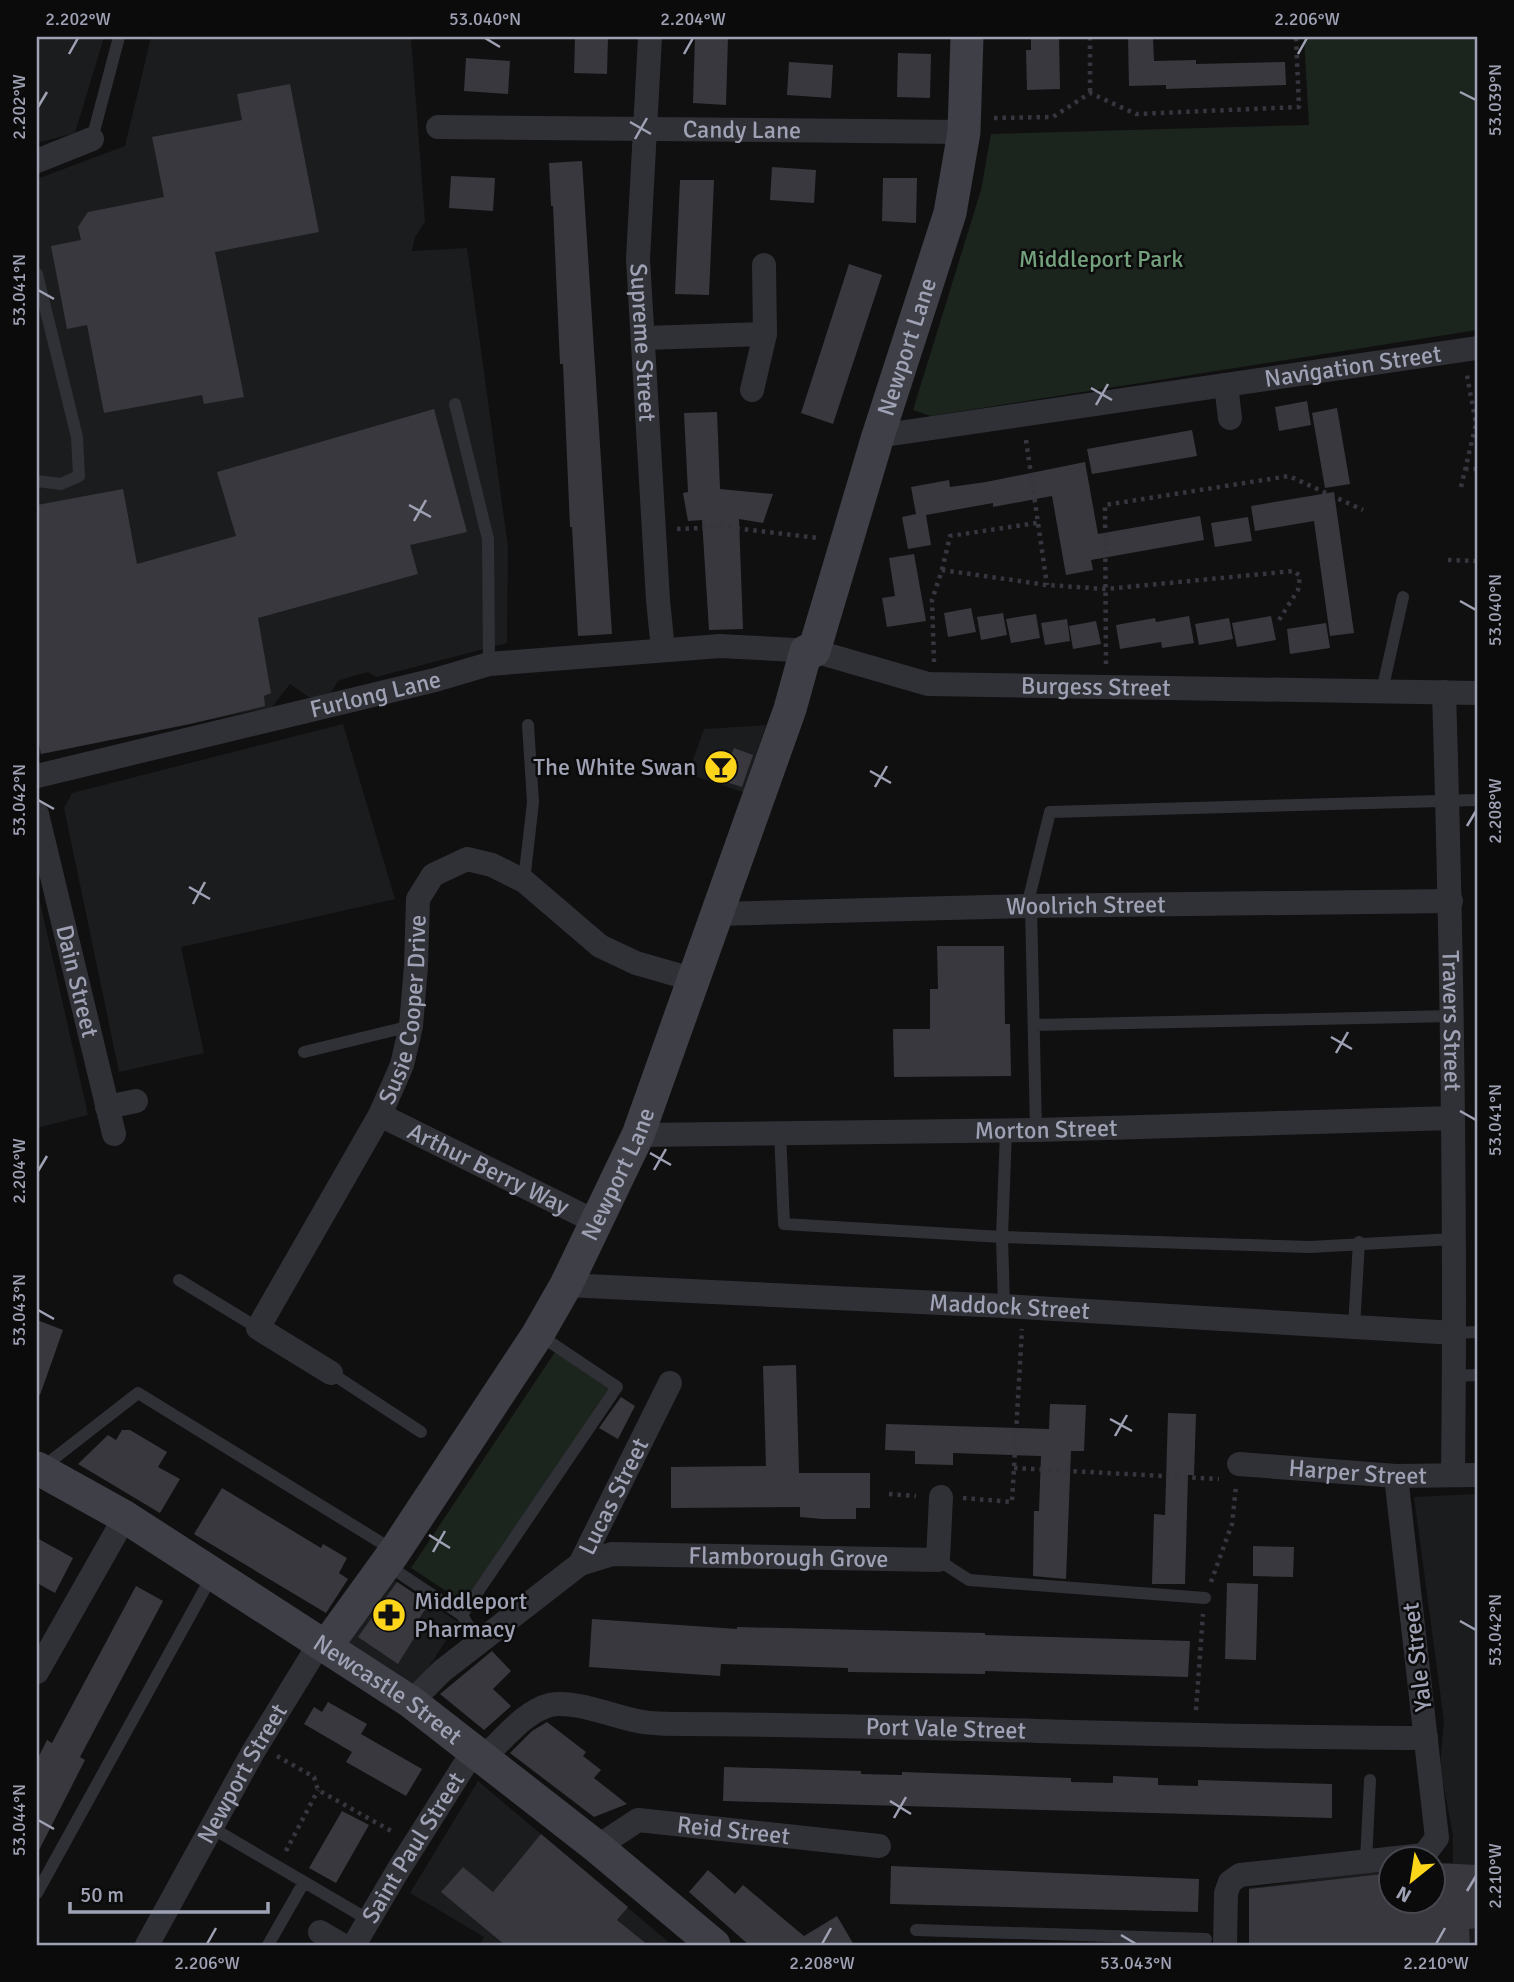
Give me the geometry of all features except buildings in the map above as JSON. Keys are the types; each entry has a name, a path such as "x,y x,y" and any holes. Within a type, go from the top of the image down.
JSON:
{"street":[{"name":"Supreme Street","path":"650,37 638,260 663,650"},
{"name":"Newport Lane","path":"324,1643 390,1557 538,1334 566,1284 638,1135 810,651 950,212 964,125 967,37"},
{"name":"Candy Lane","path":"438,127 645,130 964,125"},
{"path":"37,161 92,139"},
{"path":"752,390 765,334 764,265"},
{"path":"643,338 765,334"},
{"name":"Navigation Street","path":"878,436 1470,349"},
{"path":"1226,385 1230,418"},
{"name":"Furlong Lane","path":"37,776 435,680 489,663 720,646"},
{"name":"Burgess Street","path":"720,646 810,651 928,684 1477,693"},
{"name":"Travers Street","path":"1444,692 1451,901 1453,1239 1466,1333 1465,1475"},
{"name":"Dain Street","path":"37,814 114,1134"},
{"name":"Susie Cooper Drive","path":"258,1328 380,1115 402,1065 411,1027 418,899 433,875 467,859 492,865 524,881 600,946 636,963 695,980"},
{"name":"Woolrich Street","path":"718,914 1029,906 1451,901"},
{"path":"107,1107 136,1101"},
{"name":"Arthur Berry Way","path":"380,1115 596,1222"},
{"name":"Morton Street","path":"638,1135 1006,1131 1453,1118"},
{"name":"Maddock Street","path":"566,1284 1466,1333"},
{"path":"258,1328 331,1373"},
{"name":"Lucas Street","path":"411,1702 442,1671 580,1564 670,1383"},
{"name":"Newcastle Street","path":"39,1469 125,1517 324,1643 411,1702 597,1847 715,1945"},
{"name":"Harper Street","path":"1231,1471 1396,1476 1465,1475"},
{"name":"Yale Street","path":"1366,1861 1424,1855 1437,1838 1396,1476"},
{"path":"938,1560 941,1497"},
{"path":"37,1672 45,1637 86,1585 125,1517"},
{"name":"Flamborough Grove","path":"580,1564 612,1554 938,1560"},
{"name":"Newport Street","path":"147,1945 259,1743 324,1643"},
{"name":"Port Vale Street","path":"479,1754 528,1716 550,1705 568,1705 637,1721 669,1724 807,1724 1286,1738 1426,1738"},
{"name":"Saint Paul Street","path":"354,1945 414,1844 479,1754"},
{"name":"Reid Street","path":"597,1847 638,1820 879,1846"},
{"path":"1216,1942 1226,1893 1230,1882 1240,1875 1366,1861"},
{"path":"320,1932 342,1945"}],"lane":[{"path":"92,139 119,37"},
{"path":"37,274 77,437 79,476 61,484 37,481"},
{"path":"455,404 488,540 489,663"},
{"path":"1382,691 1403,597"},
{"path":"524,881 533,802 528,724"},
{"path":"1036,1130 1029,906 1050,812 1477,800"},
{"path":"1034,1025 1452,1016"},
{"path":"304,1052 411,1027"},
{"path":"1006,1131 1002,1237 1013,1307"},
{"path":"780,1132 784,1224 1002,1237 1310,1247 1359,1242 1453,1239"},
{"path":"1354,1327 1359,1242"},
{"path":"179,1280 258,1328"},
{"path":"462,1615 617,1387 538,1334"},
{"path":"331,1373 421,1432"},
{"path":"39,1469 138,1393 390,1557 462,1615 478,1642"},
{"path":"938,1560 969,1580 1205,1598"},
{"path":"37,1892 213,1573"},
{"path":"1366,1861 1370,1780"},
{"path":"212,1828 369,1920"},
{"path":"268,1945 304,1882"},
{"path":"916,1930 1059,1940 1216,1942"}],"path":[{"path":"1090,37 1090,93"},
{"path":"1090,93 1136,114 1299,107 1296,37"},
{"path":"964,125 1053,117 1090,93"},
{"path":"1461,487 1477,424 1470,349"},
{"path":"1022,415 1047,585"},
{"path":"1465,469 1477,469"},
{"path":"1106,686 1105,505 1289,476 1363,510"},
{"path":"935,684 932,600 950,536 1037,523"},
{"path":"654,530 726,527 847,541"},
{"path":"1448,560 1477,561"},
{"path":"942,570 1047,585 1106,589 1294,571 1300,576 1298,590 1279,620"},
{"path":"1012,1502 1013,1307"},
{"path":"1014,1468 1231,1471"},
{"path":"259,1743 314,1777 318,1790 414,1844"},
{"path":"278,1867 318,1790"}],"shaded area":[{"path":"37,37 104,37 75,133 37,143"},
{"path":"151,37 411,37 425,222 415,237 412,251 467,248 508,547 507,643 376,677 368,672 353,676 338,681 330,694 310,698 290,684 272,707 37,755 37,179 125,146"},
{"path":"343,724 395,899 181,947 204,1053 119,1072 64,808 72,793"},
{"path":"766,725 743,792 688,774 704,729"},
{"path":"37,889 88,1115 37,1128"},
{"path":"1477,1494 1477,1945 1249,1945 1249,1888 1378,1871 1378,1916 1448,1916 1448,1863 1453,1863 1453,1835 1440,1767 1444,1721 1414,1497"},
{"path":"385,1574 458,1622 413,1691 340,1642"},
{"path":"478,1781 672,1945 480,1945 484,1937 410,1893"}],"green space":[{"name":"Middleport Park","path":"1304,37 1477,37 1477,330 931,416 913,410 981,190 991,134 1309,125"},
{"path":"555,1352 611,1389 466,1604 411,1568"}],"place":[{"name":"The White Swan","path":"721,767"},
{"name":"Middleport Pharmacy","path":"389,1615"}]}
